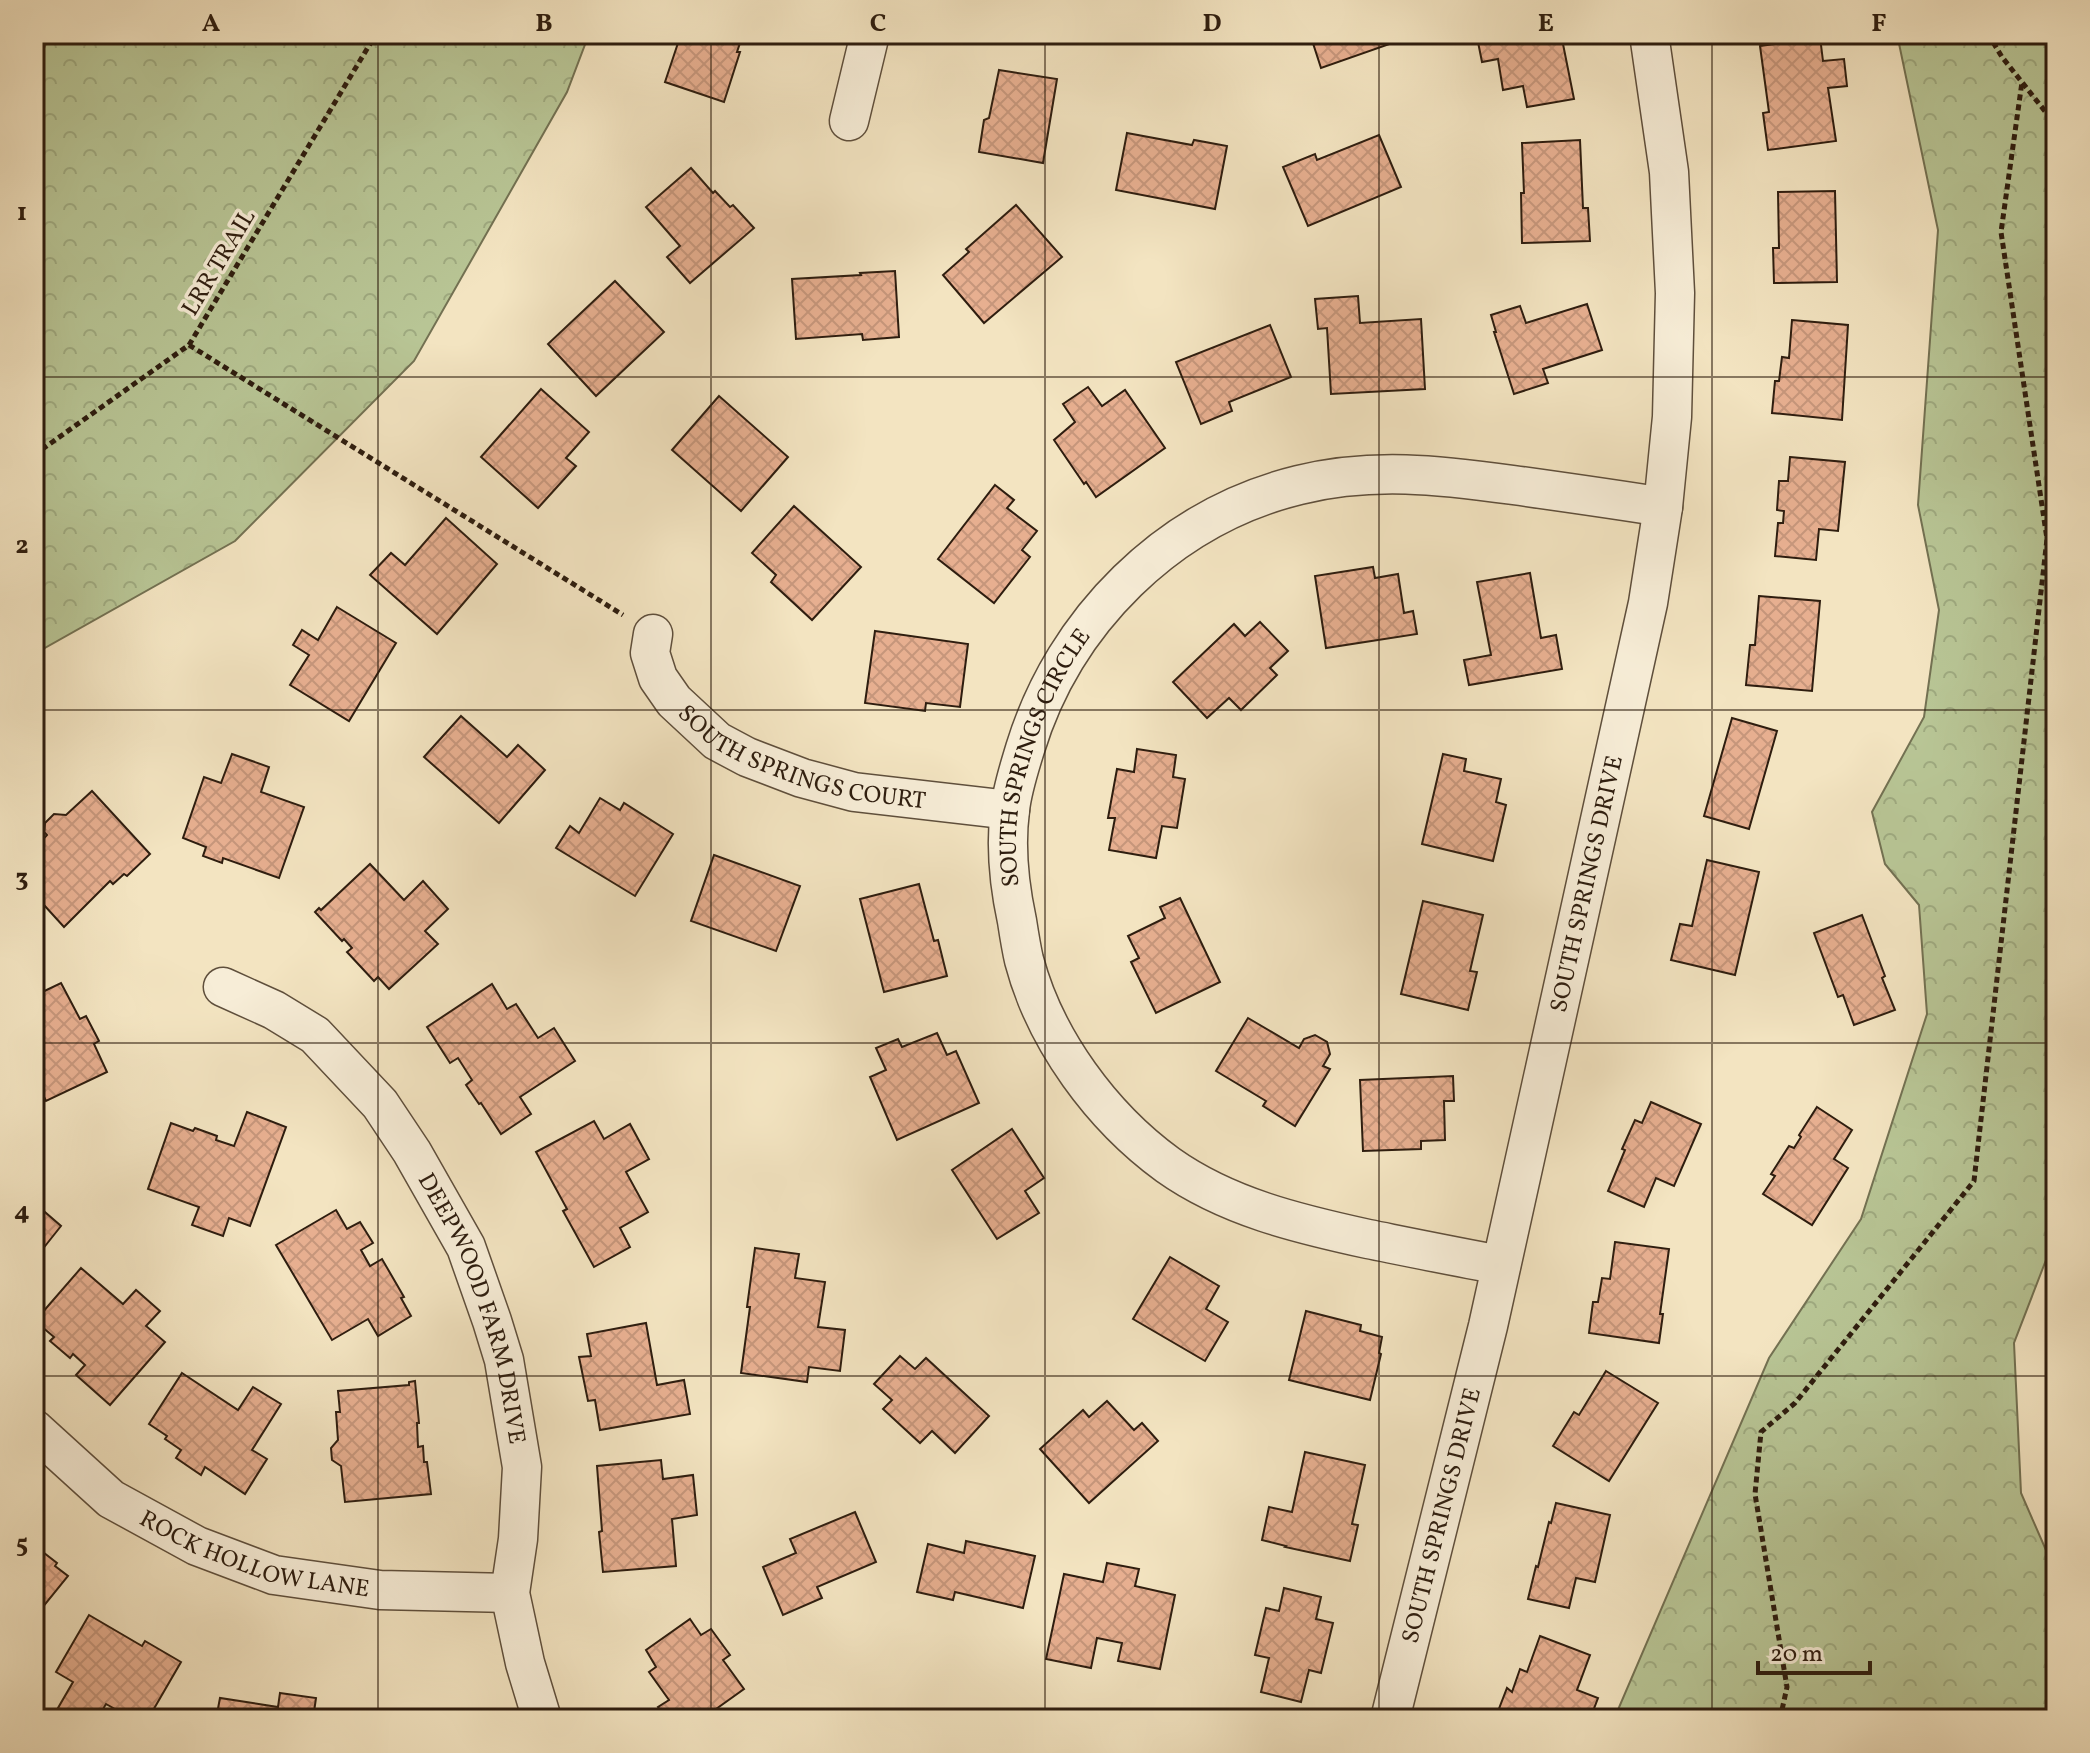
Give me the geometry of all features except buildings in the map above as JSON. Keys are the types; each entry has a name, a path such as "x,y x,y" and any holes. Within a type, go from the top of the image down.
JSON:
{"street":[{"path":"849,121 870,34"},
{"name":"SOUTH SPRINGS DRIVE","path":"1390,1719 1488,1326 1648,603 1663,507 1672,417 1675,293 1669,172 1649,34"},
{"name":"SOUTH SPRINGS CIRCLE","path":"1501,1265 1314,1227 1256,1209 1207,1189 1167,1164 1111,1115 1067,1057 1043,1011 1025,962 1008,866 1010,810 1017,777 1034,720 1057,671 1102,607 1164,549 1226,511 1301,484 1366,474 1403,473 1663,507"},
{"name":"SOUTH SPRINGS COURT","path":"653,634 650,653 658,678 674,701 717,741 747,757 802,778 854,792 1010,810"},
{"name":"DEEPWOOD FARM DRIVE","path":"223,987 274,1010 315,1035 380,1104 412,1152 466,1247 504,1360 522,1467 518,1539 510,1593 525,1663 542,1719"},
{"name":"ROCK HOLLOW LANE","path":"34,1429 111,1499 197,1546 274,1575 380,1590 510,1593"}],"path":[{"name":"LRR TRAIL","path":"34,455 189,345 376,34"},
{"path":"1988,34 2002,57 2048,115 2056,116"},
{"path":"1780,1719 1787,1687 1755,1494 1761,1432 1795,1403 1974,1181 2047,539 2001,232 2022,82"},
{"path":"189,345 653,634"}],"green space":[{"path":"50,34 589,34 567,92 414,361 235,541 34,654 34,72"},
{"path":"1897,34 2056,34 2056,1234 2014,1343 2021,1493 2056,1573 2056,1719 1614,1719 1769,1358 1861,1219 1927,1014 1919,905 1885,864 1872,812 1924,717 1939,610 1918,505 1938,230"}]}
